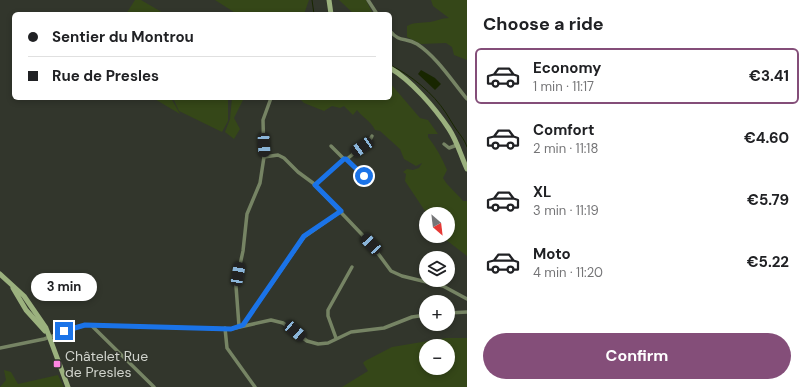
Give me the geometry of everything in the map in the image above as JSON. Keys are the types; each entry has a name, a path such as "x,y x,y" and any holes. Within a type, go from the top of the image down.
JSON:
{"main road":[{"path":"329,0 331,12"},
{"path":"392,69 402,75 414,87 448,128 467,169"},
{"path":"0,274 22,297 50,337 68,387"}],"street":[{"path":"368,0 376,12"},
{"path":"392,33 397,39 408,40 422,49 438,64 467,99"},
{"path":"241,326 236,286 248,214 260,183 264,157 263,120 270,100"},
{"path":"315,185 370,140 372,136"},
{"path":"444,144 449,148 457,145"},
{"path":"331,146 364,176"},
{"path":"264,157 278,155 284,158 298,172 315,185 371,244 391,271 402,276 443,286 467,299"},
{"path":"241,326 304,236 341,211"},
{"path":"336,338 328,316 328,310 352,267"},
{"path":"455,313 467,312"},
{"path":"0,348 50,337 85,325 225,328 271,320 283,323 307,342 318,344 328,343 351,332 384,328 412,317 419,316"},
{"path":"92,326 154,387"},
{"path":"225,328 227,348 255,387"}],"shaded area":[{"path":"135,0 141,0 162,12 127,12"},
{"path":"215,0 309,0 305,12 234,12"},
{"path":"339,0 366,0 372,12 352,12"},
{"path":"431,0 467,0 467,60 454,55 452,47 446,43 421,44 407,37 407,26 415,23 449,18 433,6"},
{"path":"421,70 435,78 441,84 435,90 418,74"},
{"path":"392,85 420,118 428,120 438,134 428,134 428,137 439,153 447,170 443,178 463,201 467,201 467,256 450,243 455,243 455,207 422,207 405,181 406,174 403,172 407,169 413,170 419,168 422,163 416,166 404,159 400,149 380,131 375,130 357,110 353,115 344,106 340,108 332,106 324,111 304,103 301,100 392,100"},
{"path":"156,100 172,100 180,114"},
{"path":"174,100 228,100 228,121 222,132 179,111"},
{"path":"232,100 243,100 234,118 240,129 234,139 225,132 230,119"},
{"path":"467,338 467,387 342,387 368,371 363,363 392,347 419,342 419,375 455,375 455,339 440,339"},
{"path":"4,370 11,372 18,384 58,375 64,387 0,387 6,380"}],"waterway":[{"path":"312,0 314,12"},
{"path":"392,66 414,79 435,98 467,147"}],"place":[{"name":"Châtelet Rue de Presles","path":"57,364"}],"route":[{"path":"64,331 85,325 231,329 243,325 304,236 341,211 315,185 344,159 346,159 364,176"}]}
